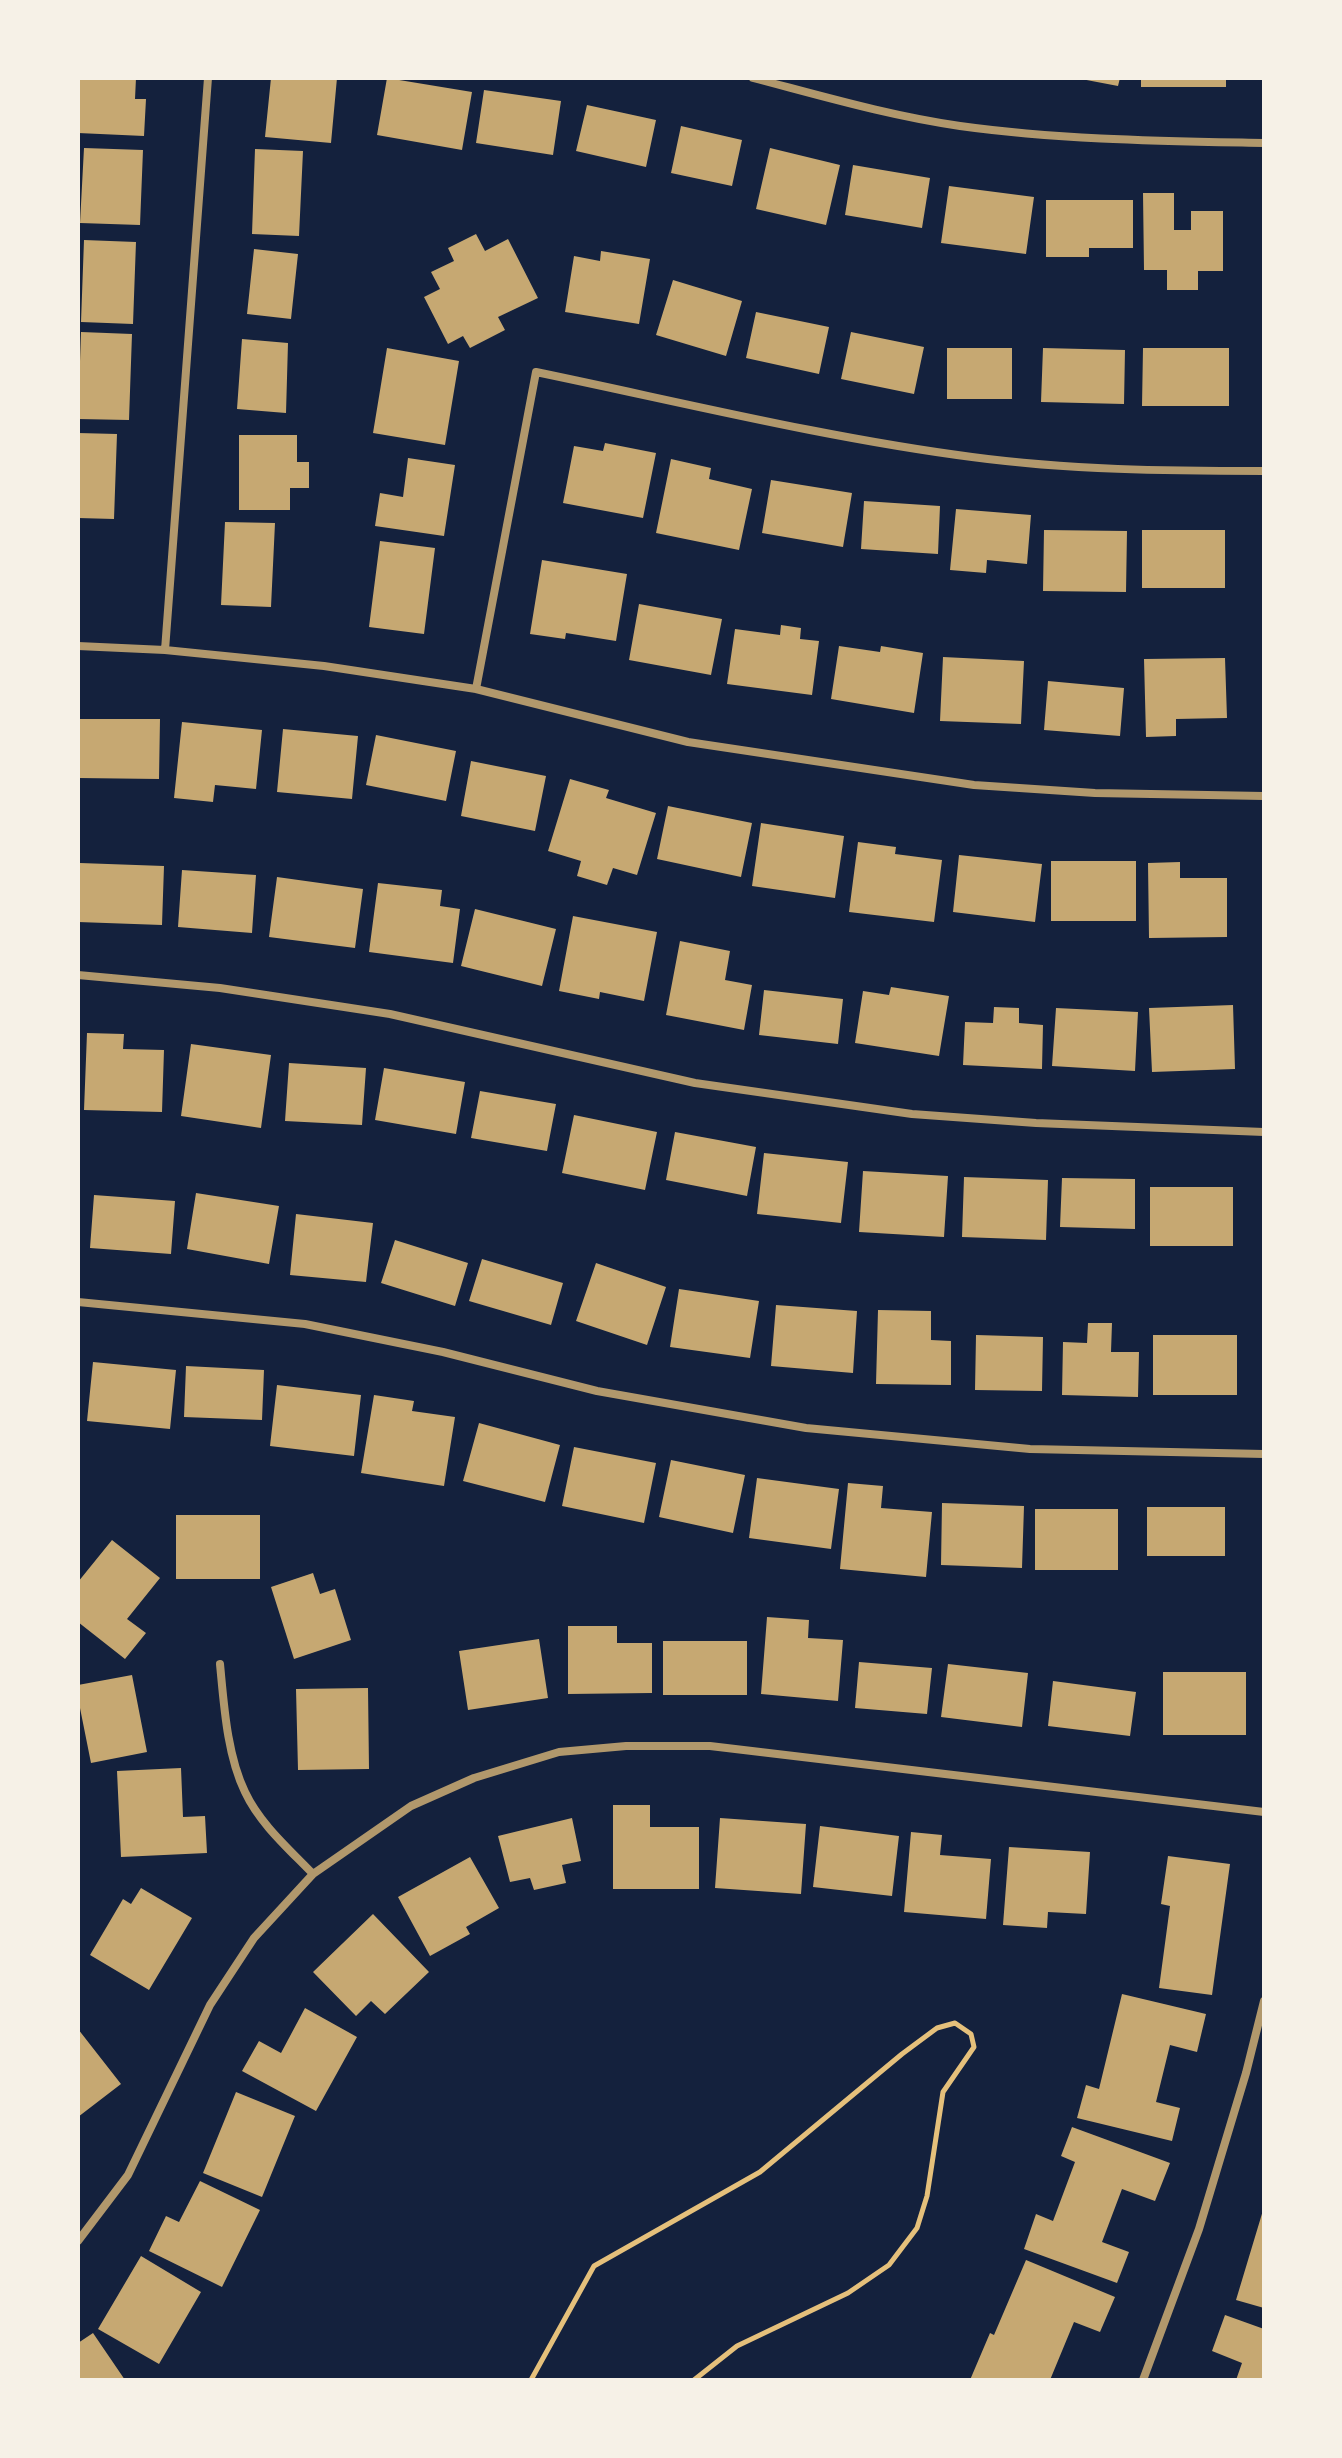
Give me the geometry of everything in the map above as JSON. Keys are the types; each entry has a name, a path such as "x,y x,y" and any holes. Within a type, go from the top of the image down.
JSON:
{"street":[{"path":"165,650 208,78"},
{"path":"753,78 867,108 960,126 1062,137 1264,143"},
{"path":"476,689 536,372 840,435 971,457 1097,470 1264,471"},
{"path":"78,646 165,650 324,666 476,689 688,742 974,785 1095,793 1264,796"},
{"path":"78,975 220,988 390,1014 695,1083 912,1114 1036,1123 1264,1132"},
{"path":"78,1302 305,1324 443,1352 597,1391 806,1428 1030,1449 1264,1454"},
{"path":"220,1664 226,1729 245,1792 272,1832 313,1874"},
{"path":"82,2237 128,2175 210,2005 254,1938 313,1874 411,1806 474,1778 559,1752 626,1746 710,1746 1264,1812"},
{"path":"1143,2380 1199,2229 1246,2073 1264,2001"},
{"path":"78,2226 82,2237"}],"path":[{"path":"531,2380 594,2266 760,2172 937,2028 955,2023 971,2034 974,2047 943,2092 927,2196 917,2228 889,2265 848,2293 737,2346 694,2380"}],"building":[{"path":"78,78 136,78 135,99 146,99 144,136 78,133"},
{"path":"271,78 337,78 331,143 265,137"},
{"path":"387,78 472,92 462,150 377,135"},
{"path":"1076,78 1120,78 1118,86"},
{"path":"1141,78 1226,78 1226,87 1141,87"},
{"path":"484,90 561,101 553,155 476,143"},
{"path":"587,105 656,120 646,167 576,151"},
{"path":"681,126 742,140 732,186 671,173"},
{"path":"84,148 143,150 140,225 80,223"},
{"path":"770,148 840,165 826,225 756,209"},
{"path":"255,149 303,151 299,236 252,234"},
{"path":"853,165 930,178 922,228 845,215"},
{"path":"949,186 1034,197 1026,254 941,243"},
{"path":"1143,193 1174,193 1174,230 1191,230 1191,211 1223,211 1223,271 1198,271 1198,290 1167,290 1167,270 1144,270"},
{"path":"1046,200 1133,200 1133,248 1089,248 1089,257 1046,257"},
{"path":"476,234 485,251 508,239 538,298 498,317 505,330 470,348 463,336 448,344 424,297 440,289 431,272 454,261 448,248"},
{"path":"84,240 136,242 133,324 81,322"},
{"path":"254,249 298,254 291,319 247,314"},
{"path":"601,251 650,259 639,324 565,312 574,256 600,261"},
{"path":"673,280 742,301 726,356 656,335"},
{"path":"756,312 829,327 819,374 746,358"},
{"path":"81,332 132,334 129,420 78,419"},
{"path":"851,332 924,347 914,394 841,379"},
{"path":"242,339 288,343 286,413 237,409"},
{"path":"387,348 459,361 445,445 373,433"},
{"path":"947,348 1012,348 1012,399 947,399"},
{"path":"1043,348 1125,350 1124,404 1041,402"},
{"path":"1143,348 1229,348 1229,406 1142,406"},
{"path":"78,433 117,434 114,519 78,518"},
{"path":"239,435 297,435 297,462 309,462 309,488 290,488 290,510 239,510"},
{"path":"605,443 656,453 643,518 563,503 574,446 603,451"},
{"path":"408,458 455,465 444,536 375,526 380,493 403,497"},
{"path":"671,459 711,468 709,479 752,489 739,550 656,533"},
{"path":"771,480 852,493 843,547 762,533"},
{"path":"864,501 940,506 938,554 861,549"},
{"path":"956,509 1031,515 1027,564 987,560 986,573 950,570"},
{"path":"225,522 275,523 271,607 221,605"},
{"path":"1044,530 1127,531 1126,592 1043,591"},
{"path":"1142,530 1225,530 1225,588 1142,588"},
{"path":"380,541 435,548 424,634 369,627"},
{"path":"542,560 627,574 616,641 566,633 565,639 530,634"},
{"path":"639,604 722,619 711,675 629,660"},
{"path":"781,625 801,628 800,639 819,641 812,695 727,684 735,629 780,635"},
{"path":"839,646 880,652 881,646 923,653 914,713 831,699"},
{"path":"943,657 1024,661 1021,724 940,721"},
{"path":"1225,658 1227,718 1176,719 1176,736 1146,737 1144,659"},
{"path":"1048,681 1124,688 1120,736 1044,730"},
{"path":"78,719 160,719 159,779 78,778"},
{"path":"182,722 262,730 256,789 215,785 213,802 174,798"},
{"path":"283,729 358,736 352,799 277,792"},
{"path":"376,735 456,751 446,801 366,785"},
{"path":"471,761 546,776 535,831 461,816"},
{"path":"570,779 609,790 606,798 656,813 637,875 613,868 607,885 577,876 581,861 548,851"},
{"path":"668,806 752,823 741,877 657,859"},
{"path":"761,823 844,836 835,898 752,886"},
{"path":"858,842 896,847 895,854 942,860 934,922 849,912"},
{"path":"959,855 1042,864 1035,922 953,912"},
{"path":"1051,861 1136,861 1136,921 1051,921"},
{"path":"1180,862 1180,878 1227,878 1227,937 1149,938 1148,863"},
{"path":"80,863 164,866 162,925 78,922"},
{"path":"182,870 256,875 252,933 178,927"},
{"path":"277,877 363,889 355,948 269,937"},
{"path":"378,883 442,890 440,906 460,909 453,963 369,952"},
{"path":"475,909 556,929 542,986 461,966"},
{"path":"573,916 657,932 644,1001 600,992 599,999 559,991"},
{"path":"680,941 730,951 725,980 752,985 744,1030 666,1015"},
{"path":"891,987 949,996 939,1056 855,1043 863,991 889,995"},
{"path":"764,990 843,999 838,1044 759,1035"},
{"path":"1233,1005 1235,1069 1152,1072 1149,1008"},
{"path":"994,1007 1019,1008 1019,1023 1043,1025 1042,1069 963,1065 965,1022 993,1023"},
{"path":"1056,1008 1138,1012 1135,1071 1052,1066"},
{"path":"87,1033 124,1034 123,1049 164,1050 162,1112 84,1110"},
{"path":"191,1044 271,1055 261,1128 181,1116"},
{"path":"289,1063 366,1068 362,1125 285,1121"},
{"path":"384,1068 465,1082 456,1134 375,1120"},
{"path":"480,1091 556,1104 547,1151 471,1138"},
{"path":"574,1115 657,1132 645,1190 562,1173"},
{"path":"675,1132 756,1147 747,1196 666,1180"},
{"path":"764,1153 848,1162 841,1223 757,1214"},
{"path":"863,1171 948,1176 944,1237 859,1232"},
{"path":"964,1177 1048,1180 1046,1240 962,1237"},
{"path":"1062,1178 1135,1179 1135,1229 1060,1227"},
{"path":"1150,1187 1233,1187 1233,1246 1150,1246"},
{"path":"196,1193 279,1206 269,1264 187,1249"},
{"path":"94,1195 175,1201 171,1254 90,1248"},
{"path":"296,1214 373,1223 366,1282 290,1275"},
{"path":"395,1240 468,1263 455,1306 381,1283"},
{"path":"482,1259 563,1283 551,1325 469,1301"},
{"path":"596,1263 666,1287 647,1345 576,1321"},
{"path":"679,1289 759,1301 750,1358 670,1347"},
{"path":"776,1305 857,1311 853,1373 771,1366"},
{"path":"878,1310 931,1311 931,1340 951,1341 951,1385 876,1384"},
{"path":"1088,1323 1112,1323 1111,1352 1139,1352 1138,1397 1062,1395 1063,1342 1087,1343"},
{"path":"976,1335 1043,1337 1042,1391 975,1390"},
{"path":"1153,1335 1237,1335 1237,1395 1153,1395"},
{"path":"93,1362 176,1370 170,1429 87,1421"},
{"path":"186,1366 264,1370 262,1420 184,1417"},
{"path":"277,1385 361,1395 354,1456 270,1446"},
{"path":"374,1395 414,1401 412,1411 455,1417 444,1486 361,1473"},
{"path":"479,1423 560,1445 545,1502 463,1481"},
{"path":"574,1447 656,1463 644,1523 562,1506"},
{"path":"671,1460 745,1475 733,1533 659,1517"},
{"path":"757,1478 839,1489 831,1549 749,1538"},
{"path":"848,1483 883,1486 881,1508 932,1512 926,1577 840,1569"},
{"path":"942,1503 1024,1506 1022,1568 941,1565"},
{"path":"1147,1507 1225,1507 1225,1556 1147,1556"},
{"path":"1035,1509 1118,1509 1118,1570 1035,1570"},
{"path":"176,1515 260,1515 260,1579 176,1579"},
{"path":"112,1540 160,1578 127,1619 146,1633 125,1659 78,1622 78,1582"},
{"path":"313,1573 320,1594 335,1589 351,1640 294,1659 271,1587"},
{"path":"767,1617 809,1620 808,1638 843,1640 838,1701 761,1694"},
{"path":"568,1626 617,1626 617,1643 652,1643 652,1693 568,1694"},
{"path":"539,1639 548,1698 468,1710 459,1651"},
{"path":"663,1641 747,1641 747,1695 663,1695"},
{"path":"859,1662 932,1668 927,1714 855,1708"},
{"path":"948,1664 1028,1673 1022,1727 941,1717"},
{"path":"1163,1672 1246,1672 1246,1735 1163,1735"},
{"path":"132,1675 147,1752 91,1763 78,1685"},
{"path":"1053,1681 1136,1692 1130,1736 1048,1726"},
{"path":"368,1688 369,1769 298,1770 296,1689"},
{"path":"181,1768 183,1817 205,1816 207,1853 121,1857 117,1771"},
{"path":"613,1805 650,1805 650,1827 699,1827 699,1889 613,1889"},
{"path":"572,1818 581,1861 562,1865 566,1883 534,1890 530,1878 510,1882 498,1836"},
{"path":"720,1818 806,1824 801,1894 715,1888"},
{"path":"820,1826 899,1836 892,1896 813,1887"},
{"path":"911,1832 942,1835 940,1855 991,1859 986,1919 904,1912"},
{"path":"1009,1847 1090,1852 1086,1914 1048,1912 1047,1928 1003,1925"},
{"path":"1168,1856 1230,1864 1212,1995 1159,1988 1170,1906 1161,1904"},
{"path":"470,1857 499,1908 466,1927 470,1934 430,1956 398,1897"},
{"path":"141,1888 192,1918 149,1990 90,1955 123,1899 131,1904"},
{"path":"373,1914 429,1972 385,2014 371,2001 356,2016 313,1972"},
{"path":"1122,1994 1206,2014 1197,2052 1170,2045 1156,2102 1180,2108 1172,2141 1077,2118 1086,2085 1099,2089"},
{"path":"305,2008 357,2037 316,2111 242,2071 259,2041 281,2053"},
{"path":"78,2029 121,2084 78,2117"},
{"path":"236,2092 295,2116 262,2197 203,2173"},
{"path":"1072,2127 1170,2163 1155,2201 1122,2189 1102,2242 1129,2252 1117,2283 1024,2249 1036,2214 1053,2221 1075,2162 1061,2156"},
{"path":"200,2181 260,2210 222,2287 149,2251 166,2216 179,2222"},
{"path":"1264,2207 1264,2308 1236,2300"},
{"path":"141,2256 201,2292 159,2364 98,2329"},
{"path":"1026,2260 1115,2297 1100,2332 1074,2322 1050,2380 970,2380 990,2333 994,2335"},
{"path":"1225,2315 1264,2329 1264,2380 1236,2380 1242,2363 1212,2351"},
{"path":"93,2333 125,2380 78,2380 78,2343"}]}
